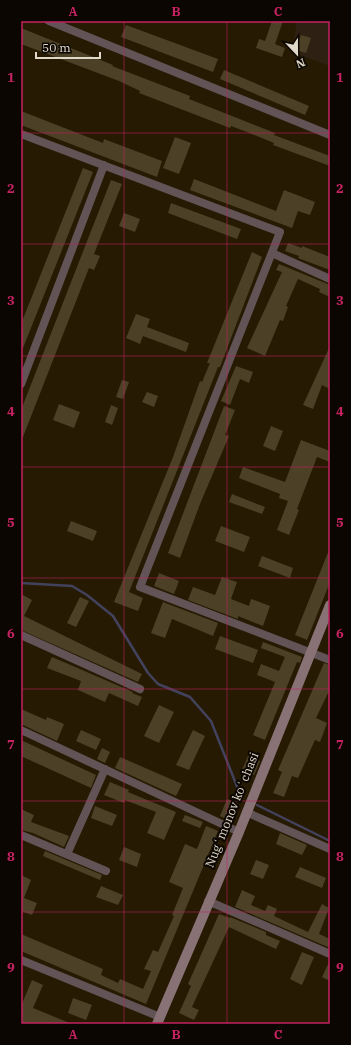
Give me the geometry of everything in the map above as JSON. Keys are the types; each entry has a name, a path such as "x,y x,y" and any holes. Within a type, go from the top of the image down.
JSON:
{"main road":[{"name":"Nugʻmonov koʻchasi","path":"159,1021 208,901 239,832 309,653 330,604"}],"street":[{"path":"49,21 330,135"},
{"path":"21,134 280,232 140,587 330,660"},
{"path":"21,384 104,166"},
{"path":"272,253 330,279"},
{"path":"21,635 140,689"},
{"path":"21,730 239,832"},
{"path":"67,854 105,769"},
{"path":"246,812 330,849"},
{"path":"21,835 106,871"},
{"path":"208,901 330,954"},
{"path":"22,963 159,1021"}],"shaded area":[{"path":"297,21 330,21 330,66 292,52"}],"building":[{"path":"272,21 283,21 275,44 285,48 282,57 256,48 259,39 265,41"},
{"path":"126,25 218,59 213,72 121,37"},
{"path":"21,28 113,65 112,66 190,96 189,99 275,133 274,135 330,156 330,166 273,145 274,143 247,132 231,126 230,128 139,93 140,91 119,81 21,44"},
{"path":"301,35 311,38 306,53 296,50"},
{"path":"224,70 309,106 305,115 220,79"},
{"path":"21,111 103,143 104,139 162,161 157,177 21,125"},
{"path":"175,137 191,143 179,174 163,168"},
{"path":"83,168 93,172 21,353 21,324"},
{"path":"194,179 276,211 284,190 315,202 310,215 298,211 292,228 190,190"},
{"path":"111,180 122,184 94,254 100,256 94,270 89,268 21,442 21,410"},
{"path":"171,203 241,229 237,239 168,213"},
{"path":"124,213 140,219 135,232 119,226"},
{"path":"288,243 302,248 302,246 330,257 330,270 298,258 299,256 285,251"},
{"path":"252,252 262,257 220,367 218,367 129,592 143,598 138,611 114,602 173,457 200,381 202,382 210,363 207,363"},
{"path":"279,264 330,285 330,297 319,292 320,289 298,279 286,306 288,307 283,321 280,320 265,356 247,348 282,272 276,270"},
{"path":"136,314 150,319 147,327 189,343 186,352 143,336 140,344 126,338"},
{"path":"330,346 330,389 322,385 313,409 303,405"},
{"path":"236,366 253,372 249,383 240,379 230,405 221,401"},
{"path":"122,380 129,382 123,399 116,397"},
{"path":"147,392 158,396 154,407 142,402"},
{"path":"59,404 80,412 74,428 53,420"},
{"path":"111,405 118,408 112,425 105,422"},
{"path":"224,406 235,410 225,435 229,436 200,504 180,558 168,553"},
{"path":"271,426 283,431 275,451 263,446"},
{"path":"301,440 330,451 330,462 317,457 297,509 299,510 289,535 277,530 288,501 279,498 280,494 239,478 243,467 285,482"},
{"path":"232,494 265,507 262,514 229,502"},
{"path":"71,521 97,531 93,541 67,531"},
{"path":"221,526 250,537 244,552 215,541"},
{"path":"329,550 330,582 307,640 295,635"},
{"path":"262,556 293,568 290,578 258,566"},
{"path":"159,573 179,581 174,594 154,586"},
{"path":"222,577 237,582 231,599 249,606 251,599 270,606 263,626 238,616 238,619 188,600 193,587 215,595"},
{"path":"23,595 32,600 24,616 142,674 138,682 21,630 21,599"},
{"path":"80,597 89,601 76,627 67,623"},
{"path":"163,602 218,623 213,636 172,619 165,638 151,633"},
{"path":"220,636 258,650 253,663 215,649"},
{"path":"263,642 302,657 300,663 297,662 265,740 253,735 275,682 257,675 261,664 279,671 285,657 261,648"},
{"path":"52,657 142,697 138,706 109,693 105,702 78,690 81,681 47,668"},
{"path":"324,663 330,665 330,689 316,718 327,723 320,742 315,740 298,778 292,776 284,797 273,793 282,772 278,770"},
{"path":"159,705 174,712 159,743 144,736"},
{"path":"21,709 46,720 47,717 64,724 57,741 21,724"},
{"path":"81,730 101,739 96,750 76,741"},
{"path":"193,730 205,736 189,770 176,765"},
{"path":"21,740 96,775 91,788 23,757 21,755"},
{"path":"102,748 110,752 105,763 97,759"},
{"path":"248,756 260,761 254,775 242,770"},
{"path":"120,757 182,784 176,796 115,768"},
{"path":"110,782 129,790 128,792 176,812 164,840 147,833 156,812 125,800 124,803 104,795"},
{"path":"227,799 238,804 231,821 220,816"},
{"path":"95,806 117,815 112,826 91,818"},
{"path":"21,809 34,815 31,822 69,836 64,847 33,833 21,830"},
{"path":"185,815 203,822 200,828 182,821"},
{"path":"206,826 218,831 146,1004 21,951 21,934 103,969 101,975 118,983 120,979 143,989 151,971 144,969 153,950 158,952 174,916 172,915 183,888 169,882 185,844 197,849"},
{"path":"280,833 307,845 302,855 276,844"},
{"path":"124,847 141,854 137,867 119,860"},
{"path":"45,851 102,875 100,880 43,856"},
{"path":"256,860 269,865 263,879 250,874"},
{"path":"300,867 326,878 322,888 295,877"},
{"path":"21,875 31,880 24,898 37,903 32,915 21,911"},
{"path":"101,886 123,895 118,905 96,897"},
{"path":"242,890 255,896 251,905 265,911 268,905 277,909 274,916 308,932 322,904 329,908 319,934 330,939 330,948 235,907"},
{"path":"219,914 266,932 266,935 280,941 276,949 229,927 192,1007 199,1010 194,1020 179,1013 191,986 188,984"},
{"path":"302,952 314,957 302,985 290,979"},
{"path":"330,960 330,981 322,977"},
{"path":"32,980 43,985 33,1008 72,1024 21,1024 21,1006"},
{"path":"73,998 92,1005 86,1020 68,1013"}],"waterway":[{"path":"21,583 72,586 87,595 113,616 148,673 158,684 190,697 211,721 240,794"},
{"path":"257,805 330,841"}]}
